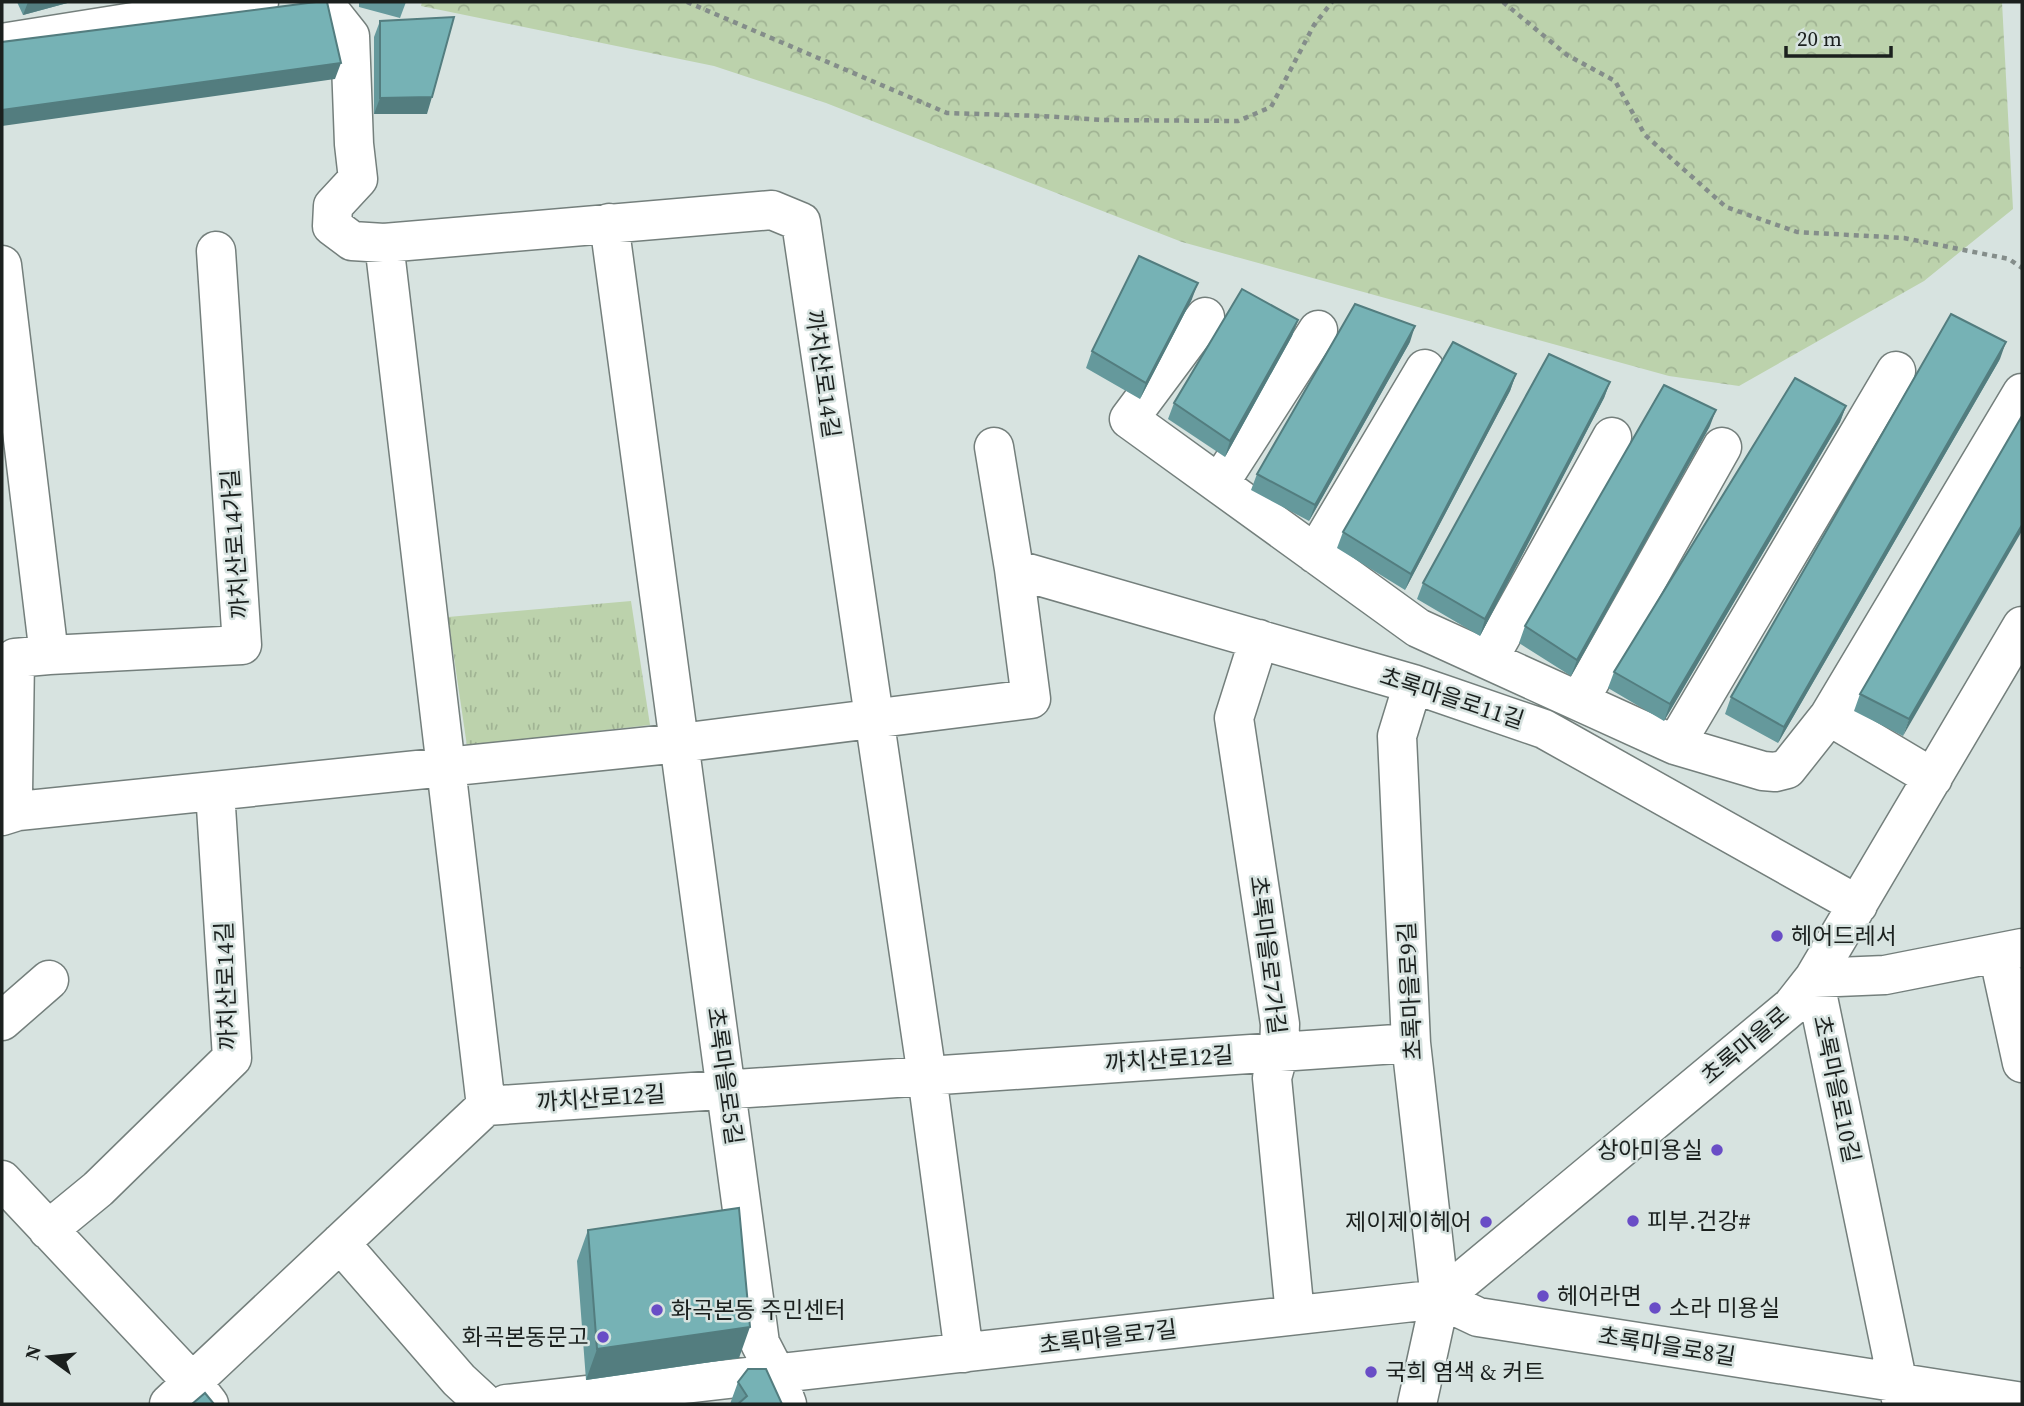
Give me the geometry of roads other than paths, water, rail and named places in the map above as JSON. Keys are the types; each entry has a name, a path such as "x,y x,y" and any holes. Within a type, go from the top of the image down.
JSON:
{"street":[{"path":"2,43 200,6 259,2"},
{"name":"까치산로14길","path":"323,2 349,36 358,179 333,206 332,226 352,242 384,243 772,211 801,222 874,719"},
{"path":"609,223 680,743"},
{"path":"2,1181 48,1230 190,1397 340,1243 486,1106 384,243"},
{"name":"까치산로14가길","path":"10,813 13,794 15,658 242,645 216,251"},
{"path":"2,265 49,654"},
{"path":"1205,317 1129,419 1418,628 1675,745 1763,771 1787,769 1829,716 2022,393"},
{"path":"1219,484 1318,330"},
{"path":"1315,554 1425,369"},
{"path":"1675,745 1896,371"},
{"path":"1488,660 1612,437"},
{"path":"10,813 680,743 1031,699 994,447"},
{"path":"1579,701 1722,447"},
{"name":"초록마을로11길","path":"1014,569 1413,684 1544,729 1858,905"},
{"name":"초록마을로","path":"1440,1299 1792,1006 1814,978 2022,626"},
{"name":"초록마을로7가길","path":"1259,639 1234,718 1280,1024 1279,1052 1272,1078 1295,1315"},
{"name":"초록마을로9길","path":"1413,684 1397,736 1411,1043 1440,1299"},
{"path":"1829,716 1933,778"},
{"path":"874,719 927,1076 964,1353"},
{"name":"초록마을로5길","path":"680,743 760,1343 782,1389"},
{"name":"까치산로14길","path":"48,1230 99,1189 232,1058 215,791"},
{"path":"1814,978 1885,975 2010,950 2022,1063"},
{"name":"초록마을로10길","path":"1814,978 1900,1393"},
{"path":"2,1021 49,981"},
{"name":"까치산로12길","path":"486,1106 1411,1043"},
{"path":"340,1243 458,1380 485,1404"},
{"path":"1417,1404 1440,1299"},
{"name":"초록마을로7길","path":"782,1389 964,1353 1440,1299"},
{"name":"초록마을로8길","path":"1440,1299 1478,1317 1900,1393 2022,1402"},
{"path":"506,1404 782,1389"}],"place":[{"name":"헤어드레서","path":"1777,936"},
{"name":"상아미용실","path":"1717,1150"},
{"name":"피부.건강#","path":"1633,1221"},
{"name":"제이제이헤어","path":"1486,1222"},
{"name":"헤어라면","path":"1543,1296"},
{"name":"소라 미용실","path":"1655,1308"},
{"name":"화곡본동 주민센터","path":"657,1310"},
{"name":"화곡본동문고","path":"603,1337"},
{"name":"국희 염색 & 커트","path":"1371,1372"}]}
